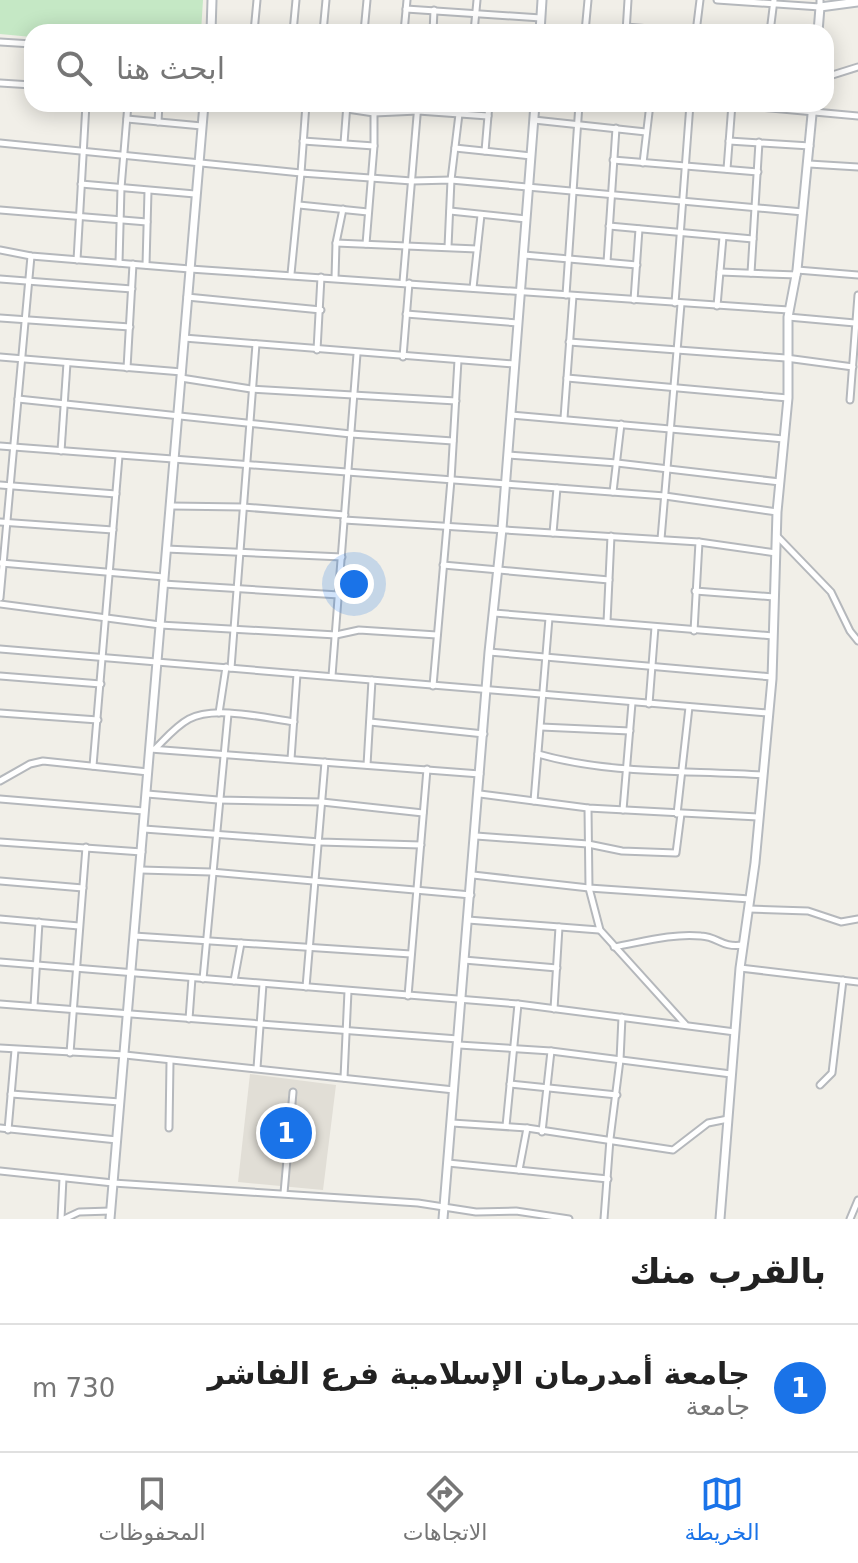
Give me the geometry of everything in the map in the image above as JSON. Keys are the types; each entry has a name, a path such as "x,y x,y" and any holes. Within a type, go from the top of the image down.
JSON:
{"street":[{"path":"211,24 212,0"},
{"path":"255,24 257,0"},
{"path":"294,24 296,0"},
{"path":"324,24 325,0"},
{"path":"365,24 367,0"},
{"path":"405,24 407,0"},
{"path":"475,24 477,0"},
{"path":"541,24 542,0"},
{"path":"586,24 588,0"},
{"path":"626,24 628,0"},
{"path":"697,24 700,0"},
{"path":"717,0 820,4 858,2"},
{"path":"771,24 774,2"},
{"path":"819,24 820,4"},
{"path":"406,9 541,18"},
{"path":"433,24 434,10"},
{"path":"0,50 0,42 24,44"},
{"path":"834,74 858,67"},
{"path":"0,83 24,84"},
{"path":"77,260 85,112"},
{"path":"119,263 127,112"},
{"path":"158,122 159,112"},
{"path":"63,1178 66,1218 79,1212 111,1215 148,772 153,749 156,662 203,112"},
{"path":"291,274 305,112"},
{"path":"344,143 347,112"},
{"path":"370,112 381,112"},
{"path":"403,357 406,247 418,112"},
{"path":"447,112 488,116"},
{"path":"485,151 488,112"},
{"path":"443,1219 534,112"},
{"path":"564,419 569,342 569,258 579,112"},
{"path":"643,163 649,112"},
{"path":"661,539 678,351 681,233 689,112"},
{"path":"727,169 730,112"},
{"path":"720,1219 740,968 749,909 772,677 777,512 788,398 788,313 797,272 813,112"},
{"path":"834,112 858,116"},
{"path":"366,244 374,113"},
{"path":"448,247 451,180 459,114"},
{"path":"127,119 202,126"},
{"path":"534,120 646,132"},
{"path":"607,262 616,128"},
{"path":"303,141 374,146"},
{"path":"729,141 810,146"},
{"path":"751,273 759,142"},
{"path":"0,143 301,173 412,181 451,180 804,212"},
{"path":"455,148 531,156"},
{"path":"613,160 758,172"},
{"path":"809,164 858,167"},
{"path":"81,184 195,194"},
{"path":"146,265 148,191"},
{"path":"299,205 368,212"},
{"path":"335,278 336,243 343,209"},
{"path":"0,210 147,222"},
{"path":"450,211 526,219"},
{"path":"473,288 481,215"},
{"path":"609,226 753,239"},
{"path":"634,300 639,229"},
{"path":"717,306 723,237"},
{"path":"336,243 477,249"},
{"path":"0,250 31,256 190,269 717,306 856,323"},
{"path":"524,255 637,265"},
{"path":"31,256 3,522 0,601 160,625 336,635 359,630 437,635"},
{"path":"127,368 133,264"},
{"path":"720,272 858,275"},
{"path":"317,350 321,277"},
{"path":"0,279 132,289"},
{"path":"850,400 858,295"},
{"path":"187,297 321,310"},
{"path":"406,314 518,323"},
{"path":"0,318 130,327"},
{"path":"184,338 515,365"},
{"path":"569,342 786,358 853,367"},
{"path":"219,713 233,629 256,344"},
{"path":"332,676 357,354"},
{"path":"0,357 127,368 251,389 456,401"},
{"path":"433,686 458,360"},
{"path":"61,451 67,363"},
{"path":"567,378 788,398"},
{"path":"18,399 351,434 453,441"},
{"path":"511,415 784,439"},
{"path":"613,492 621,424"},
{"path":"0,446 665,496 777,512"},
{"path":"507,455 617,463 780,482"},
{"path":"93,766 119,456"},
{"path":"0,485 116,494"},
{"path":"553,533 557,488"},
{"path":"171,506 243,507 447,527 661,539 776,553"},
{"path":"3,522 113,530"},
{"path":"607,622 611,536"},
{"path":"776,536 831,592 858,641"},
{"path":"694,631 699,542"},
{"path":"166,549 342,557"},
{"path":"1,562 236,590 339,595"},
{"path":"443,565 609,580"},
{"path":"695,591 774,597"},
{"path":"494,613 773,636"},
{"path":"534,801 549,618"},
{"path":"649,704 655,627"},
{"path":"0,649 768,713"},
{"path":"489,652 772,677"},
{"path":"291,759 297,674"},
{"path":"0,676 101,684"},
{"path":"367,765 372,680"},
{"path":"623,810 632,703"},
{"path":"476,836 588,844 622,851 676,853 689,707"},
{"path":"0,713 98,720"},
{"path":"153,749 184,721 201,714 219,713 294,722"},
{"path":"203,979 228,714"},
{"path":"370,722 484,734"},
{"path":"541,727 630,731"},
{"path":"153,749 481,774"},
{"path":"538,754 573,764 763,775"},
{"path":"0,781 36,762 148,772"},
{"path":"306,987 325,762"},
{"path":"408,996 427,769"},
{"path":"147,794 218,800 322,802 423,813"},
{"path":"480,794 588,808 758,817"},
{"path":"0,799 145,811"},
{"path":"588,808 589,888 600,930 685,1025"},
{"path":"144,829 320,842 421,845"},
{"path":"0,842 142,852"},
{"path":"70,1053 86,847"},
{"path":"141,870 211,872 471,895"},
{"path":"473,875 589,888 750,899"},
{"path":"0,881 83,888"},
{"path":"749,909 808,911 845,923 858,919"},
{"path":"0,919 79,926"},
{"path":"468,920 600,930"},
{"path":"34,1006 39,922"},
{"path":"554,1009 559,927"},
{"path":"134,936 411,954"},
{"path":"613,947 695,936 711,938 728,946 743,945"},
{"path":"234,981 241,943"},
{"path":"464,960 557,968"},
{"path":"0,962 518,1004 736,1032"},
{"path":"740,968 858,982"},
{"path":"189,1019 192,978"},
{"path":"820,1085 832,1073 843,979"},
{"path":"257,1068 263,984"},
{"path":"344,1078 348,991"},
{"path":"0,1004 346,1030 551,1051 731,1074"},
{"path":"506,1126 518,1004"},
{"path":"604,1219 622,1017"},
{"path":"0,1048 125,1055 454,1090"},
{"path":"8,1130 15,1050"},
{"path":"542,1132 551,1051"},
{"path":"169,1128 170,1062"},
{"path":"510,1084 617,1095"},
{"path":"284,1193 293,1092"},
{"path":"11,1094 120,1102"},
{"path":"452,1123 527,1128 673,1150 708,1123 728,1119"},
{"path":"0,1128 117,1140"},
{"path":"519,1170 527,1128"},
{"path":"448,1163 608,1179"},
{"path":"0,1171 113,1183 445,1205 476,1212 508,1210 569,1219"},
{"path":"850,1219 858,1200"},
{"path":"507,1219 508,1210"},
{"path":"531,1213 536,1219"}],"shaded area":[{"path":"250,1074 336,1085 323,1190 238,1182"}],"green space":[{"path":"0,0 203,0 202,24 24,24 24,36 0,34"}],"place":[{"name":"جامعة أمدرمان الإسلامية فرع الفاشر","path":"286,1133"}]}
